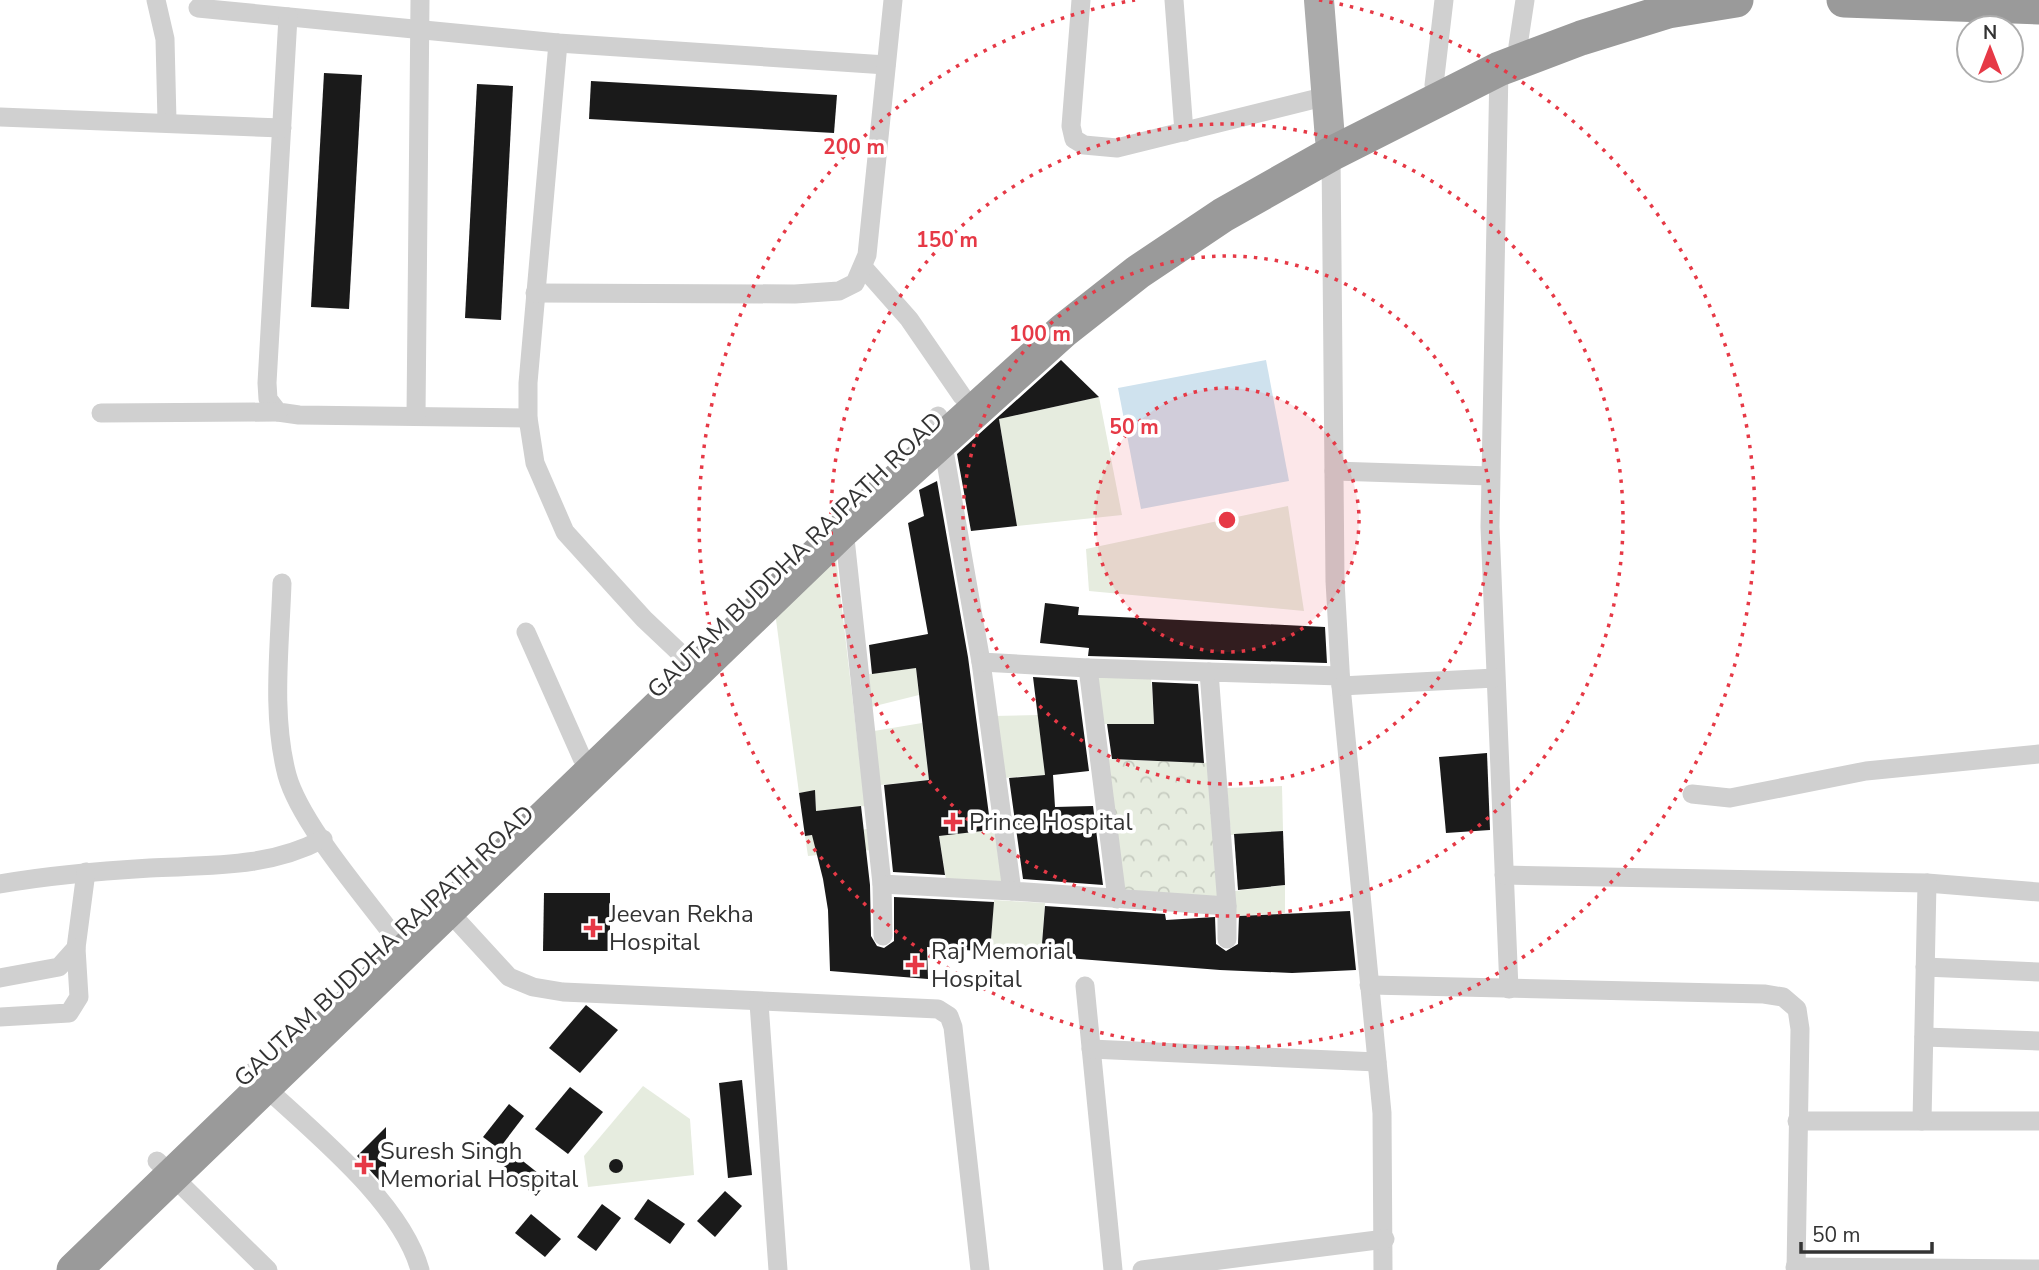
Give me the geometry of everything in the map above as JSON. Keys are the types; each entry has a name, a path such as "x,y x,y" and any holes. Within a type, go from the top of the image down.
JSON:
{"highway":[{"name":"GAUTAM BUDDHA RAJPATH ROAD","path":"48,1270 164,1168 396,939 443,905 582,758 692,665 1011,352 1160,238 1273,169 1330,146 1434,85 1509,57 1596,16 1653,0"},
{"path":"256,1079 443,905 692,665 844,529 947,416 1138,272 1330,146 1509,57 1668,11 1737,0"},
{"path":"1844,0 2039,7"},
{"path":"74,1270 164,1168"}],"main road":[{"path":"1319,0 1330,146"}],"street":[{"path":"156,0 167,65 167,121"},
{"path":"416,416 420,0"},
{"path":"535,293 795,294 839,291 855,283 863,267 893,0"},
{"path":"1081,0 1071,113 1074,139 1084,145 1117,148 1327,96"},
{"path":"1174,0 1184,132"},
{"path":"1434,85 1444,0"},
{"path":"1508,989 1490,476 1509,57 1525,0"},
{"path":"198,8 558,43 886,65"},
{"path":"278,412 268,399 267,383 288,17"},
{"path":"558,43 535,293 528,418 535,463 565,532 643,619 692,665"},
{"path":"0,117 167,121 282,128"},
{"path":"1330,146 1340,681 1382,1113 1385,1239 1383,1270"},
{"path":"863,267 909,319 947,416 1012,891"},
{"path":"101,412 278,412 528,418"},
{"path":"1334,471 1490,476"},
{"path":"844,529 882,884 883,936"},
{"path":"282,583 280,736 288,777 303,810 396,939"},
{"path":"526,632 582,758"},
{"path":"981,662 1340,681 1495,678"},
{"path":"1088,668 1117,899"},
{"path":"1209,672 1227,906 1227,939"},
{"path":"1692,794 1730,798 1866,771 2039,754"},
{"path":"0,884 86,872 263,862 299,852 323,839"},
{"path":"0,1017 69,1013 79,997 76,948 86,872"},
{"path":"1504,876 1927,883 2039,892"},
{"path":"1922,1121 1927,883"},
{"path":"882,884 1227,906"},
{"path":"443,905 509,977 533,987 563,992 759,1003 938,1009 948,1016 953,1027 980,1270"},
{"path":"0,978 59,967 76,948"},
{"path":"1926,967 2039,972"},
{"path":"1369,985 1763,994 1783,997 1797,1009 1800,1029 1796,1269 2039,1269"},
{"path":"1085,986 1113,1270"},
{"path":"759,1003 778,1270"},
{"path":"1924,1037 2039,1041"},
{"path":"1091,1049 1377,1062"},
{"path":"256,1079 369,1187 405,1231 420,1270"},
{"path":"1797,1121 2039,1121"},
{"path":"164,1168 268,1270"},
{"path":"1142,1270 1215,1266 1385,1239"}],"green space":[{"path":"1099,397 1122,515 1017,526 999,419"},
{"path":"1288,506 1304,611 1089,591 1086,549"},
{"path":"836,557 865,806 816,811 815,791 799,793 775,612"},
{"path":"916,668 919,695 871,707 869,674"},
{"path":"1096,675 1151,677 1154,724 1103,724"},
{"path":"1038,715 1045,775 1003,778 993,716"},
{"path":"922,723 929,780 880,785 874,731"},
{"path":"1107,759 1211,763 1219,897 1124,890"},
{"path":"1282,786 1283,831 1231,835 1227,788"},
{"path":"868,829 871,850 808,856 805,836"},
{"path":"994,829 1002,881 946,880 939,836"},
{"path":"1285,885 1285,913 1236,916 1235,891"},
{"path":"994,900 1045,903 1041,956 990,952"},
{"path":"643,1086 690,1119 694,1175 588,1187 584,1156"}],"water":[{"path":"1266,360 1289,481 1141,509 1118,388"}],"building":[{"path":"324,73 362,75 349,309 311,307"},
{"path":"591,81 837,95 834,133 589,119"},
{"path":"477,84 513,86 501,320 465,318"},
{"path":"1061,360 1099,397 999,419 1017,526 971,531 957,454"},
{"path":"937,481 968,657 991,830 939,836 945,875 893,872 884,785 929,780 916,668 872,674 869,645 928,634 908,523 924,516 919,490"},
{"path":"1045,603 1079,607 1078,615 1325,627 1327,663 1088,656 1089,648 1040,643"},
{"path":"1033,677 1077,680 1089,771 1053,775 1055,807 1093,806 1103,885 1023,879 1009,778 1045,775"},
{"path":"1152,682 1198,684 1204,763 1112,759 1107,724 1154,724"},
{"path":"1487,753 1490,830 1446,833 1439,757"},
{"path":"815,790 816,811 861,806 870,885 871,936 877,946 884,948 894,941 894,897 994,902 990,952 927,947 928,979 830,971 828,910 823,879 812,835 805,836 799,793"},
{"path":"1283,831 1285,885 1238,890 1234,834"},
{"path":"544,893 610,893 610,951 543,951"},
{"path":"1045,906 1165,914 1166,920 1215,917 1216,944 1226,951 1238,944 1239,916 1350,911 1356,970 1292,973 1220,970 1041,956"},
{"path":"586,1005 618,1030 580,1073 549,1048"},
{"path":"742,1080 752,1175 728,1178 719,1083"},
{"path":"570,1087 603,1112 568,1154 535,1129"},
{"path":"509,1104 524,1116 499,1149 483,1137"},
{"path":"386,1127 386,1188 357,1156"},
{"path":"514,1154 548,1181 536,1196 502,1169"},
{"path":"613,1159 619,1159 623,1166 619,1173 613,1173 609,1169 609,1163"},
{"path":"725,1191 742,1206 715,1237 697,1221"},
{"path":"648,1199 685,1224 670,1244 634,1219"},
{"path":"602,1204 621,1218 596,1251 577,1237"},
{"path":"531,1214 561,1239 545,1257 515,1233"}],"place":[{"name":"Prince Hospital","path":"953,822"},
{"name":"Jeevan Rekha Hospital","path":"593,928"},
{"name":"Raj Memorial Hospital","path":"915,965"},
{"name":"Suresh Singh Memorial Hospital","path":"364,1165"}]}
